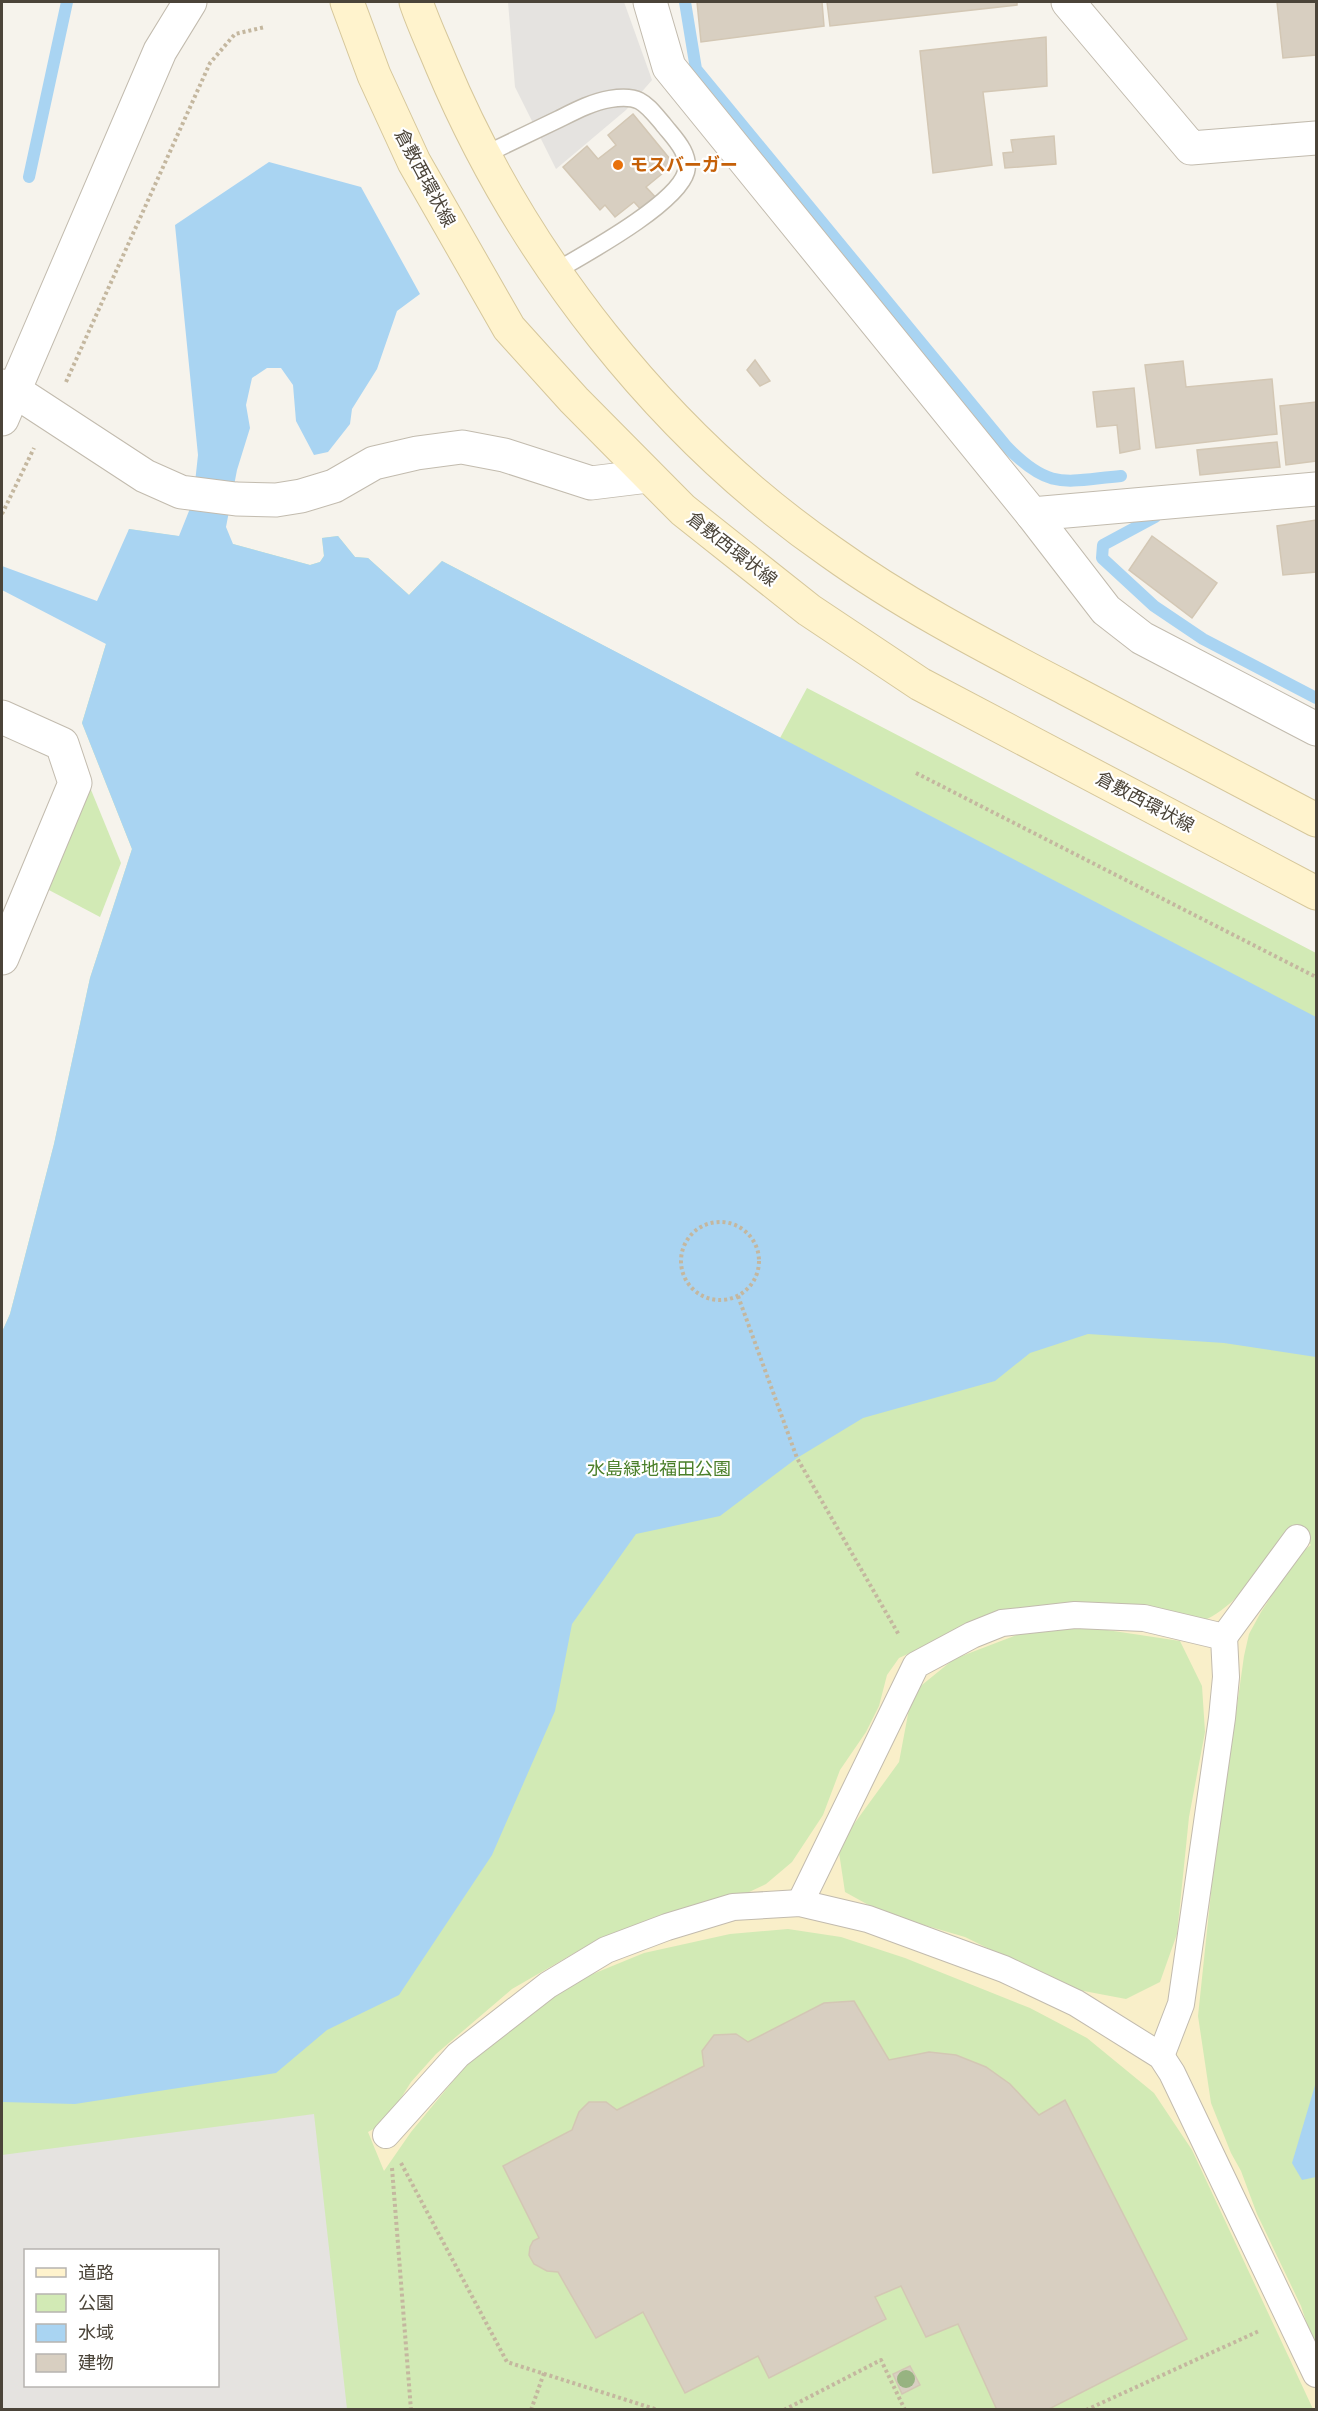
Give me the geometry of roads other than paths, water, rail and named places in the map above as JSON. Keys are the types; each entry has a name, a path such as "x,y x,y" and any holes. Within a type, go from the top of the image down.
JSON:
{"main road":[{"name":"倉敷西環状線","path":"347,2 374,75 414,162 509,328 574,400 682,510 809,610 921,684 1317,893"},
{"path":"416,2 460,108 514,210 585,312 652,395 734,476 829,551 930,617 1317,820"}],"street":[{"path":"160,51 168,2"},
{"path":"190,2 160,51 6,399 51,414 145,476 181,492 236,500 276,500 301,496 334,486 374,463 417,453 462,447 504,455 591,483 648,476"},
{"path":"650,2 669,67 1032,514 1106,610 1142,638 1317,729"},
{"path":"1068,2 1191,148 1317,138"},
{"path":"1032,514 1317,489"},
{"path":"2,717 62,744 75,783 2,958"},
{"path":"1161,2056 1181,2004 1222,1718 1226,1677 1224,1637 1296,1538"},
{"path":"800,1903 916,1665 972,1635 1002,1623 1076,1615 1144,1618 1224,1637"},
{"path":"388,2132 458,2055 548,1985 606,1950 667,1927 733,1907 800,1903 868,1919 1004,1969 1076,2003 1161,2056 1172,2073 1302,2329 1317,2374"}],"lane":[{"path":"484,155 586,106 609,99 627,98 644,102 680,145 685,158 686,172 674,191 640,219 556,271"}],"water":[{"path":"269,162 361,187 420,294 397,311 377,369 352,409 350,424 328,452 314,455 296,421 293,385 281,368 267,368 252,378 246,405 250,428 237,470 226,527 233,544 310,565 320,562 324,556 322,538 338,536 355,557 368,558 409,595 442,561 1316,1017 1316,1357 1224,1343 1088,1334 1030,1353 995,1381 863,1418 797,1458 720,1516 636,1534 572,1624 555,1711 492,1855 399,1995 327,2030 276,2073 75,2104 2,2102 2,1332 10,1314 54,1144 90,978 132,849 82,723 106,644 2,590 2,566 97,601 129,529 179,536 193,501 198,455 175,225"},
{"path":"1316,2082 1316,2177 1302,2180 1292,2163"}],"waterway":[{"path":"29,177 67,2"},
{"path":"685,2 696,69 1007,447 1035,471 1047,477 1072,481 1121,476"},
{"path":"1155,517 1103,545 1102,558 1154,606 1203,639 1316,698"}],"place":[{"name":"モスバーガー","path":"618,165"}],"park label":[{"name":"水島緑地福田公園","path":"659,1469"}]}
